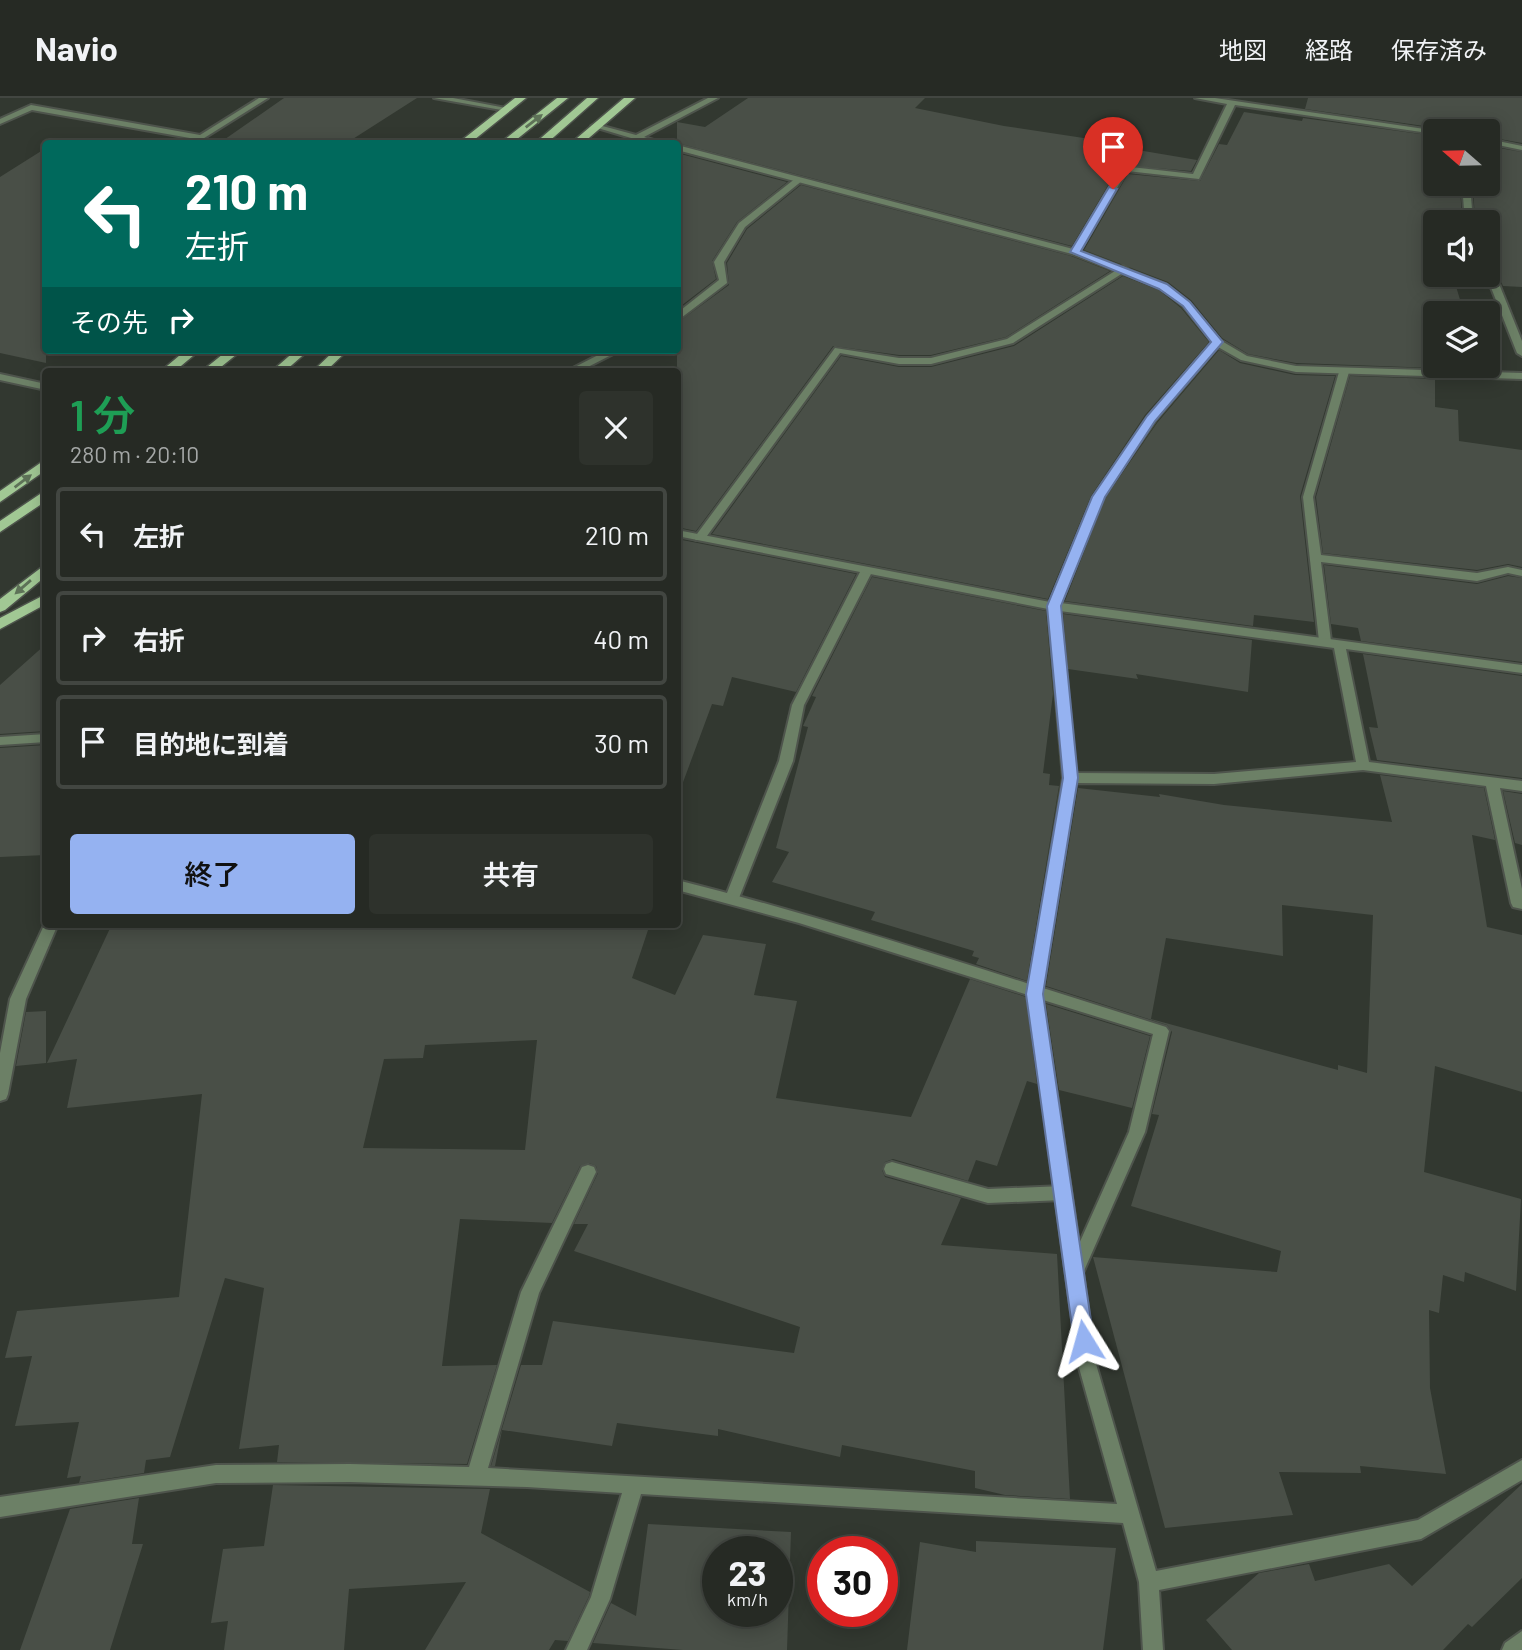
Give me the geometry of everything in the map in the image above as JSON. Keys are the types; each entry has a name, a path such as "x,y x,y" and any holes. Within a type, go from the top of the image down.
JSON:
{"main road":[{"path":"467,140 521,98"},
{"path":"509,140 563,98"},
{"path":"543,140 593,98"},
{"path":"579,140 630,98"},
{"path":"171,368 189,354"},
{"path":"212,368 231,354"},
{"path":"282,368 298,354"},
{"path":"322,368 338,354"},
{"path":"0,498 42,466"},
{"path":"0,528 42,497"},
{"path":"0,607 42,571"},
{"path":"0,624 42,600"}],"street":[{"path":"0,122 31,107 201,138 264,98"},
{"path":"438,98 507,109"},
{"path":"638,137 714,98"},
{"path":"1199,98 1423,130"},
{"path":"1265,109 1277,98"},
{"path":"1075,252 1125,168 1196,177 1232,103"},
{"path":"595,126 648,140"},
{"path":"1500,143 1522,148"},
{"path":"681,149 1075,252 1123,269 1163,286 1186,304 1217,342 1244,358 1296,369 1522,376"},
{"path":"681,315 724,281 719,262 742,225 799,180"},
{"path":"701,538 838,350 899,360 932,361 1010,341 1123,269"},
{"path":"1495,287 1522,353"},
{"path":"1153,1650 1149,1582 1087,1364 1035,994 1070,778 1054,606 1098,497 1151,419 1217,342"},
{"path":"578,368 608,354"},
{"path":"1344,372 1308,497 1315,558 1332,642 1363,766"},
{"path":"0,377 42,386"},
{"path":"681,534 1054,606 1522,669"},
{"path":"1315,558 1477,577 1508,570 1522,573"},
{"path":"732,898 786,761 798,705 867,570"},
{"path":"0,741 42,738"},
{"path":"1070,778 1214,779 1363,766 1522,786"},
{"path":"1492,782 1518,903 1522,904"},
{"path":"681,886 759,905 1035,994 1161,1031 1137,1132 1074,1273"},
{"path":"0,1094 18,999 49,928"},
{"path":"892,1169 988,1196 1063,1193"},
{"path":"476,1476 530,1292 588,1172"},
{"path":"1149,1582 1422,1529 1522,1469"},
{"path":"0,1507 216,1474 476,1476 1130,1514"},
{"path":"576,1650 600,1599 634,1484"},
{"path":"1512,1650 1522,1641"}],"building":[{"path":"284,98 417,98 351,140 224,140"},
{"path":"748,98 925,98 915,108 1197,160 1191,171 1120,165 1072,246 681,144 681,140 677,140 677,122 705,127"},
{"path":"1308,98 1522,98 1522,143 1500,139 1500,119 1423,119 1423,126 1305,109"},
{"path":"1244,112 1423,134 1423,196 1461,196 1461,210 1423,210 1423,287 1456,287 1460,301 1423,301 1423,368 1296,363 1248,354 1222,338 1191,300 1168,282 1084,250 1128,174 1200,181 1219,144 1227,145"},
{"path":"1500,148 1522,152 1522,287 1503,286 1500,279 1500,210 1474,210 1474,196 1500,196"},
{"path":"42,151 42,354 46,354 46,363 0,353 0,177"},
{"path":"681,154 787,182 737,222 712,261 716,279 681,306"},
{"path":"801,185 1071,256 1110,271 1006,337 931,355 899,355 833,346 696,531 681,528 681,368 677,368 677,354 681,354 681,320 729,285 727,263 747,229"},
{"path":"1123,276 1159,290 1181,308 1209,342 1145,415 1091,496 1048,599 712,534 841,356 899,367 931,367 1014,346"},
{"path":"1219,350 1240,363 1295,375 1335,376 1300,496 1314,622 1254,615 1253,626 1065,601 1105,498 1157,423"},
{"path":"1350,376 1435,379 1435,407 1458,410 1459,441 1522,450 1522,567 1508,564 1477,570 1323,553 1316,497"},
{"path":"681,540 856,574 796,692 732,677 723,706 712,704 682,785"},
{"path":"1324,565 1477,584 1508,576 1522,578 1522,662 1361,641 1358,628 1331,624"},
{"path":"872,577 1046,611 1053,694 1043,773 1050,774 1049,785 1059,786 1027,981 976,964 979,958 972,956 974,951 871,920 875,912 772,882 789,852 776,848 808,727 803,726 816,697 812,696"},
{"path":"1063,614 1252,640 1248,692 1136,674 1138,679 1068,669"},
{"path":"42,648 42,731 0,734 0,685"},
{"path":"1363,654 1522,676 1522,778 1377,760 1369,727 1378,728"},
{"path":"42,745 42,855 0,857 0,748"},
{"path":"1380,775 1484,788 1495,840 1472,835 1487,927 1522,935 1522,1092 1435,1066 1424,1172 1521,1199 1516,1291 1465,1272 1464,1282 1443,1275 1439,1313 1429,1310 1430,1388 1446,1474 1360,1466 1361,1473 1279,1472 1293,1515 1165,1528 1093,1257 1277,1272 1281,1251 1131,1206 1159,1115 1152,1114 1172,1032 1167,1025 1046,986 1078,788 1160,797 1159,794 1224,805 1392,822","holes":["1282,905 1373,915 1367,1073 1338,1065 1338,1070 1151,1019 1166,938 1283,956"]},
{"path":"1503,791 1522,794 1522,845 1515,843"},
{"path":"110,928 649,928 632,978 675,995 703,935 766,944 754,995 797,1001 776,1098 911,1117 970,979 1026,997 1037,1084 1027,1081 997,1166 976,1160 968,1181 893,1159 885,1162 882,1170 885,1177 961,1198 941,1245 1057,1254 1070,1499 1005,1495 975,1488 975,1471 842,1445 840,1457 718,1429 718,1436 617,1423 612,1446 502,1430 495,1466 491,1466 521,1365 542,1365 553,1321 794,1353 800,1327 574,1251 588,1224 574,1224 598,1173 596,1166 589,1163 580,1166 552,1223 460,1219 442,1366 497,1365 467,1464 277,1462 279,1445 239,1449 264,1288 225,1278 170,1457 146,1460 144,1473 79,1483 81,1476 67,1478 79,1422 15,1426 32,1356 5,1358 17,1311 179,1297 202,1094 67,1108 77,1059 47,1063","holes":["537,1040 525,1150 363,1148 384,1059 423,1058 425,1045"]},
{"path":"1046,1004 1150,1036 1132,1108 1059,1090"},
{"path":"46,1011 46,1063 16,1066 26,1012"},
{"path":"1522,1484 1522,1578 1472,1627 1468,1624 1443,1650 1232,1650 1206,1620 1259,1573 1309,1564 1315,1581 1389,1564 1412,1586"},
{"path":"273,1485 490,1489 481,1533 590,1592 589,1596 568,1641 555,1640 549,1650 425,1650 466,1582 349,1589 344,1650 224,1650 228,1621 211,1623 223,1549 264,1546"},
{"path":"139,1498 132,1544 143,1544 110,1650 20,1650 70,1509"},
{"path":"648,1524 791,1532 791,1536 702,1536 702,1627 788,1627 787,1650 683,1650 593,1643 611,1603 636,1616"},
{"path":"976,1541 1116,1548 1103,1650 907,1650 920,1542 976,1552"}],"route":[{"path":"1084,1341 1035,994 1070,778 1054,606 1098,497 1151,419 1217,342 1186,304 1163,286 1075,252 1113,189"}]}
